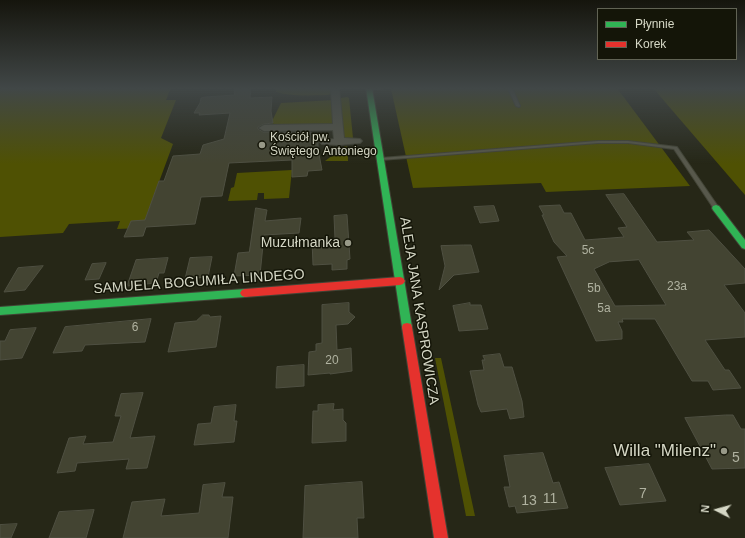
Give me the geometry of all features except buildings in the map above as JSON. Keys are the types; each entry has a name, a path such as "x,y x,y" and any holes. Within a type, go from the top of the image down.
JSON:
{"street":[{"path":"337,113 339,142"},
{"name":"ALEJA JANA KASPROWICZA","path":"373,113 441,538"},
{"path":"264,128 338,127"},
{"path":"326,142 357,141"},
{"path":"716,208 745,246"},
{"name":"SAMUELA BOGUMIŁA LINDEGO","path":"0,311 400,281"}],"lane":[{"path":"381,159 598,142 628,142 675,148 716,208"}],"shaded area":[{"path":"0,113 171,113 161,138 173,144 142,228 117,229 120,221 69,224 63,233 0,237"},
{"path":"276,113 334,113 334,125 271,123"},
{"path":"341,113 351,113 353,138 343,138"},
{"path":"396,113 636,113 690,186 546,192 541,183 413,188"},
{"path":"675,113 745,113 745,195"},
{"path":"345,146 348,147 348,161 325,161"},
{"path":"292,170 289,198 264,199 264,193 258,193 257,200 228,201 231,188 234,187 237,173"},
{"path":"435,358 441,358 475,516 466,516"}],"traffic: fast":[{"path":"373,113 407,327"},
{"path":"716,208 745,246"},
{"path":"0,311 245,293"}],"traffic: jam":[{"path":"245,293 400,281"},
{"path":"407,327 441,538"}],"place":[{"name":"Kościół pw. Świętego Antoniego","path":"262,145"},
{"name":"Muzułmanka","path":"348,243"},
{"name":"Willa \"Milenz\"","path":"724,451"}]}
